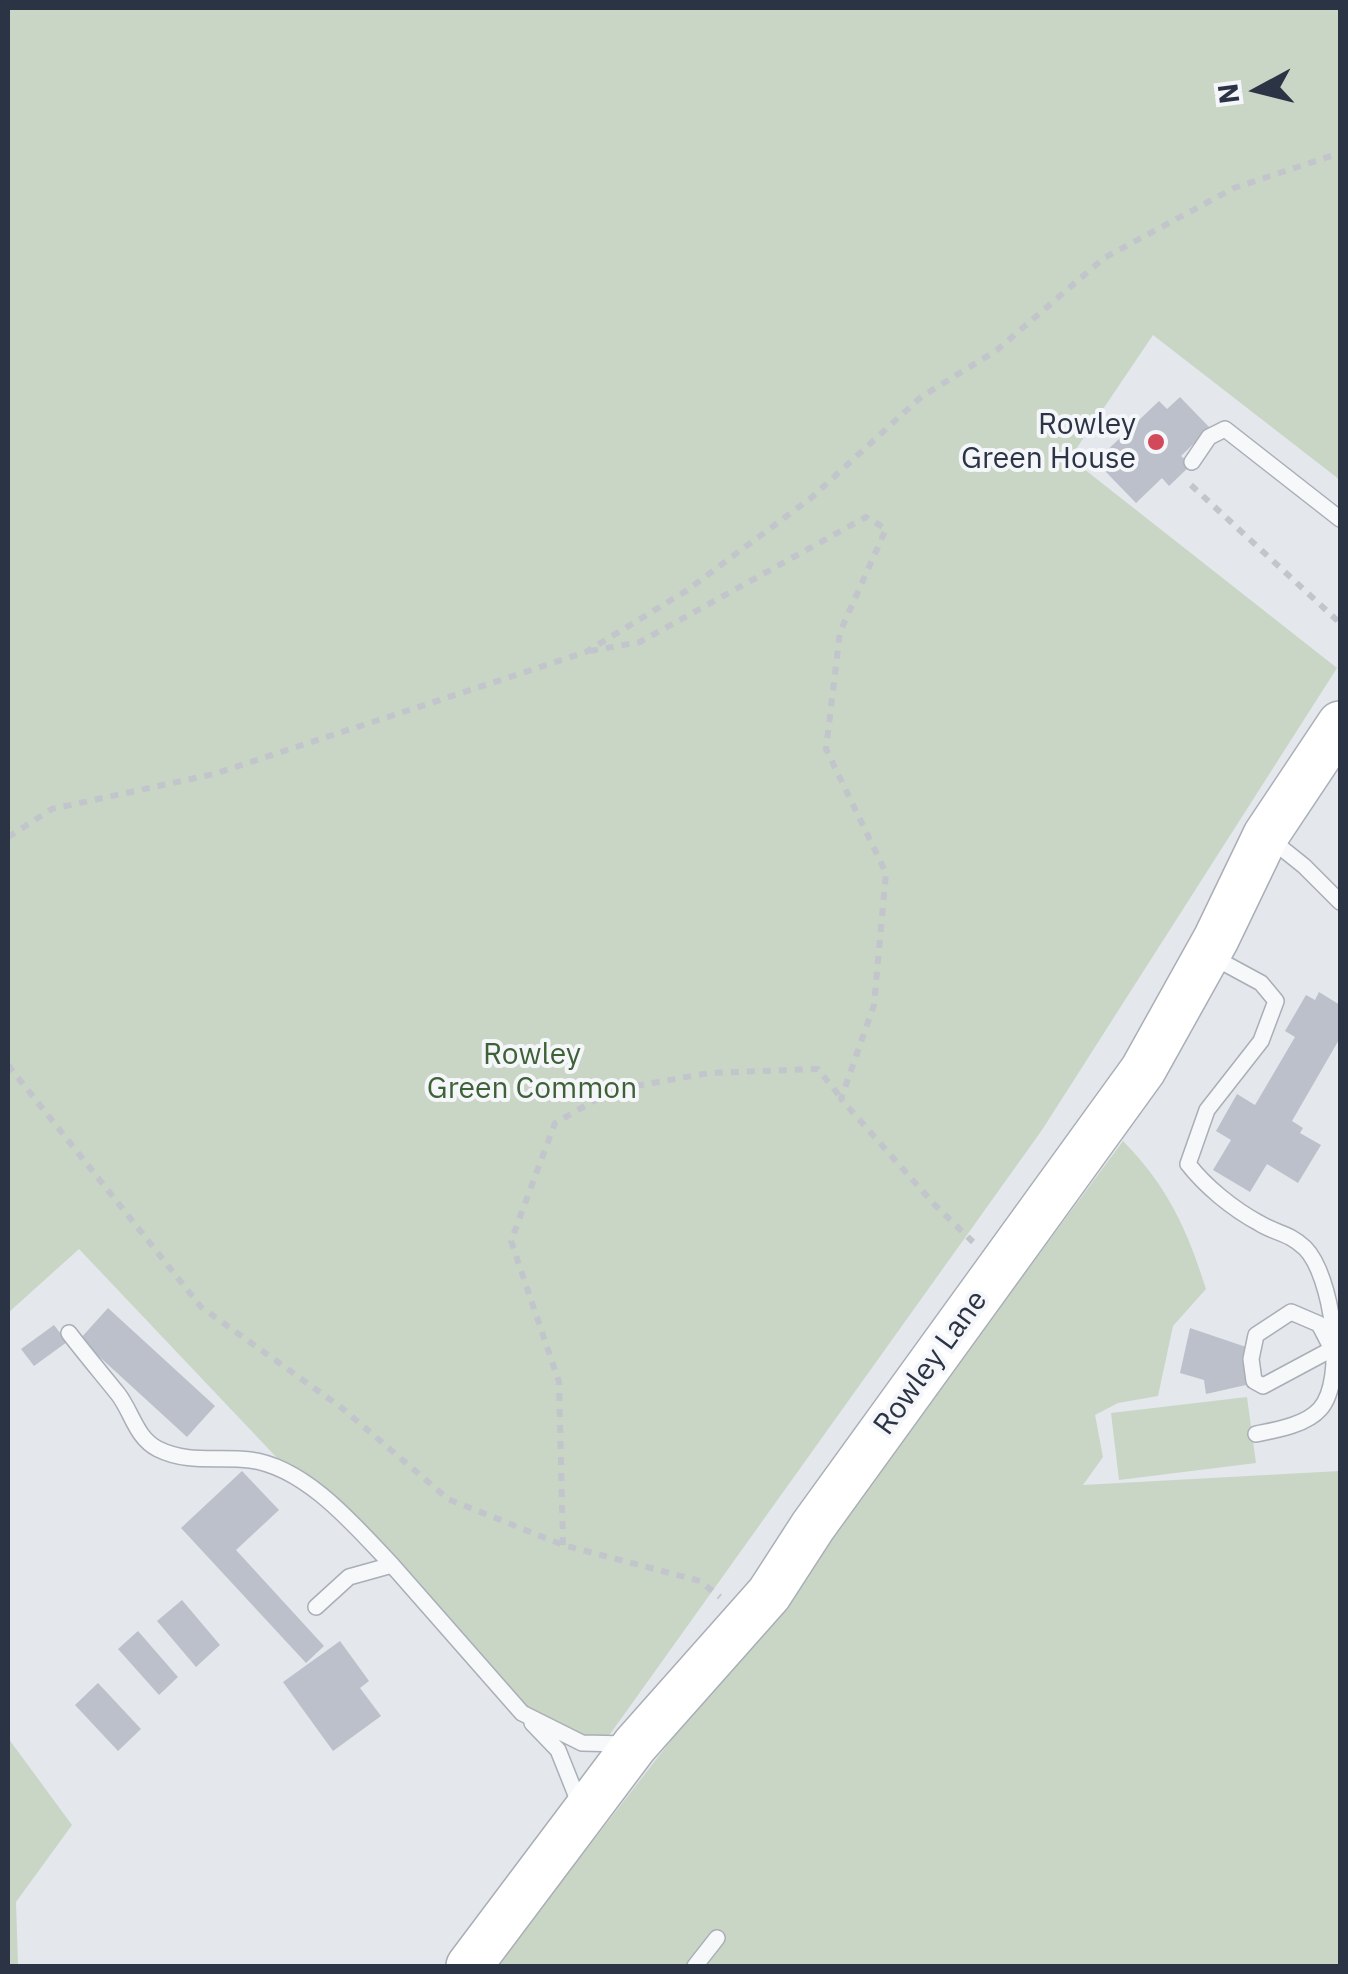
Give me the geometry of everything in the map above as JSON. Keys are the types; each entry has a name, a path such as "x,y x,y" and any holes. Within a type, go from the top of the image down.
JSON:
{"street":[{"name":"Rowley Lane","path":"468,1966 635,1744 768,1594 1143,1070 1208,954 1266,836 1340,724"}],"lane":[{"path":"1192,462 1209,437 1225,429 1340,519"},
{"path":"1266,836 1340,902"},
{"path":"1208,954 1261,983 1276,1001 1261,1041 1207,1110 1188,1164 1202,1181 1260,1224 1289,1234 1310,1252 1326,1288 1332,1381 1320,1409 1286,1428 1256,1434"},
{"path":"1291,1312 1319,1324 1332,1349 1263,1386 1254,1381 1250,1360 1256,1335 1291,1312"},
{"path":"69,1334 121,1398 132,1424 157,1449 203,1460 253,1460 297,1478 341,1511 558,1750 584,1816"},
{"path":"316,1607 349,1576 392,1565"},
{"path":"522,1712 582,1743 635,1744"},
{"path":"695,1966 718,1938"}],"path":[{"path":"586,652 686,590 811,498 921,398 997,350 1104,258 1234,188 1340,154"},
{"path":"1192,462 1195,468 1184,479 1340,623"},
{"path":"8,837 52,809 214,774 586,652 640,642 866,518 886,529 840,632 826,749 886,872 874,1006 841,1099"},
{"path":"8,1065 201,1307 342,1408 448,1499 563,1545 700,1582 748,1618"},
{"path":"563,1545 560,1382 511,1242 555,1123 613,1090 709,1073 818,1069 934,1204 970,1240 1002,1264"}],"green space":[{"name":"Rowley Green Common","path":"8,8 1340,8 1340,480 1153,335 1070,458 1337,668 1042,1130 603,1744 519,1710 390,1563 297,1479 79,1249 8,1313"},
{"path":"1123,1141 1164,1192 1206,1289 1173,1326 1158,1396 1118,1403 1095,1415 1103,1457 1083,1485 1340,1471 1340,1966 496,1966 841,1521"},
{"path":"1247,1397 1256,1463 1119,1480 1111,1413"},
{"path":"8,1738 72,1825 16,1902 18,1966 8,1966"}],"building":[{"name":"Rowley Green House","path":"1180,397 1210,428 1181,456 1191,465 1169,486 1162,478 1136,503 1106,472 1109,469 1099,458 1159,401 1167,409"},
{"path":"1319,992 1340,1005 1340,1038 1292,1121 1303,1128 1300,1133 1321,1145 1298,1183 1267,1164 1250,1192 1213,1170 1231,1140 1216,1131 1237,1094 1255,1105 1295,1037 1285,1031 1306,995 1315,1000"},
{"path":"108,1308 215,1406 187,1437 80,1339"},
{"path":"54,1325 67,1342 34,1366 21,1349"},
{"path":"1190,1328 1249,1348 1244,1361 1246,1385 1206,1394 1204,1380 1180,1373"},
{"path":"242,1471 279,1510 236,1550 324,1646 306,1663 181,1528"},
{"path":"182,1600 220,1645 196,1667 157,1621"},
{"path":"138,1631 178,1677 159,1695 118,1649"},
{"path":"340,1641 369,1681 360,1688 381,1716 333,1751 283,1682"},
{"path":"98,1683 141,1729 118,1751 75,1705"}],"place":[{"name":"Rowley Green House","path":"1156,442"}]}
